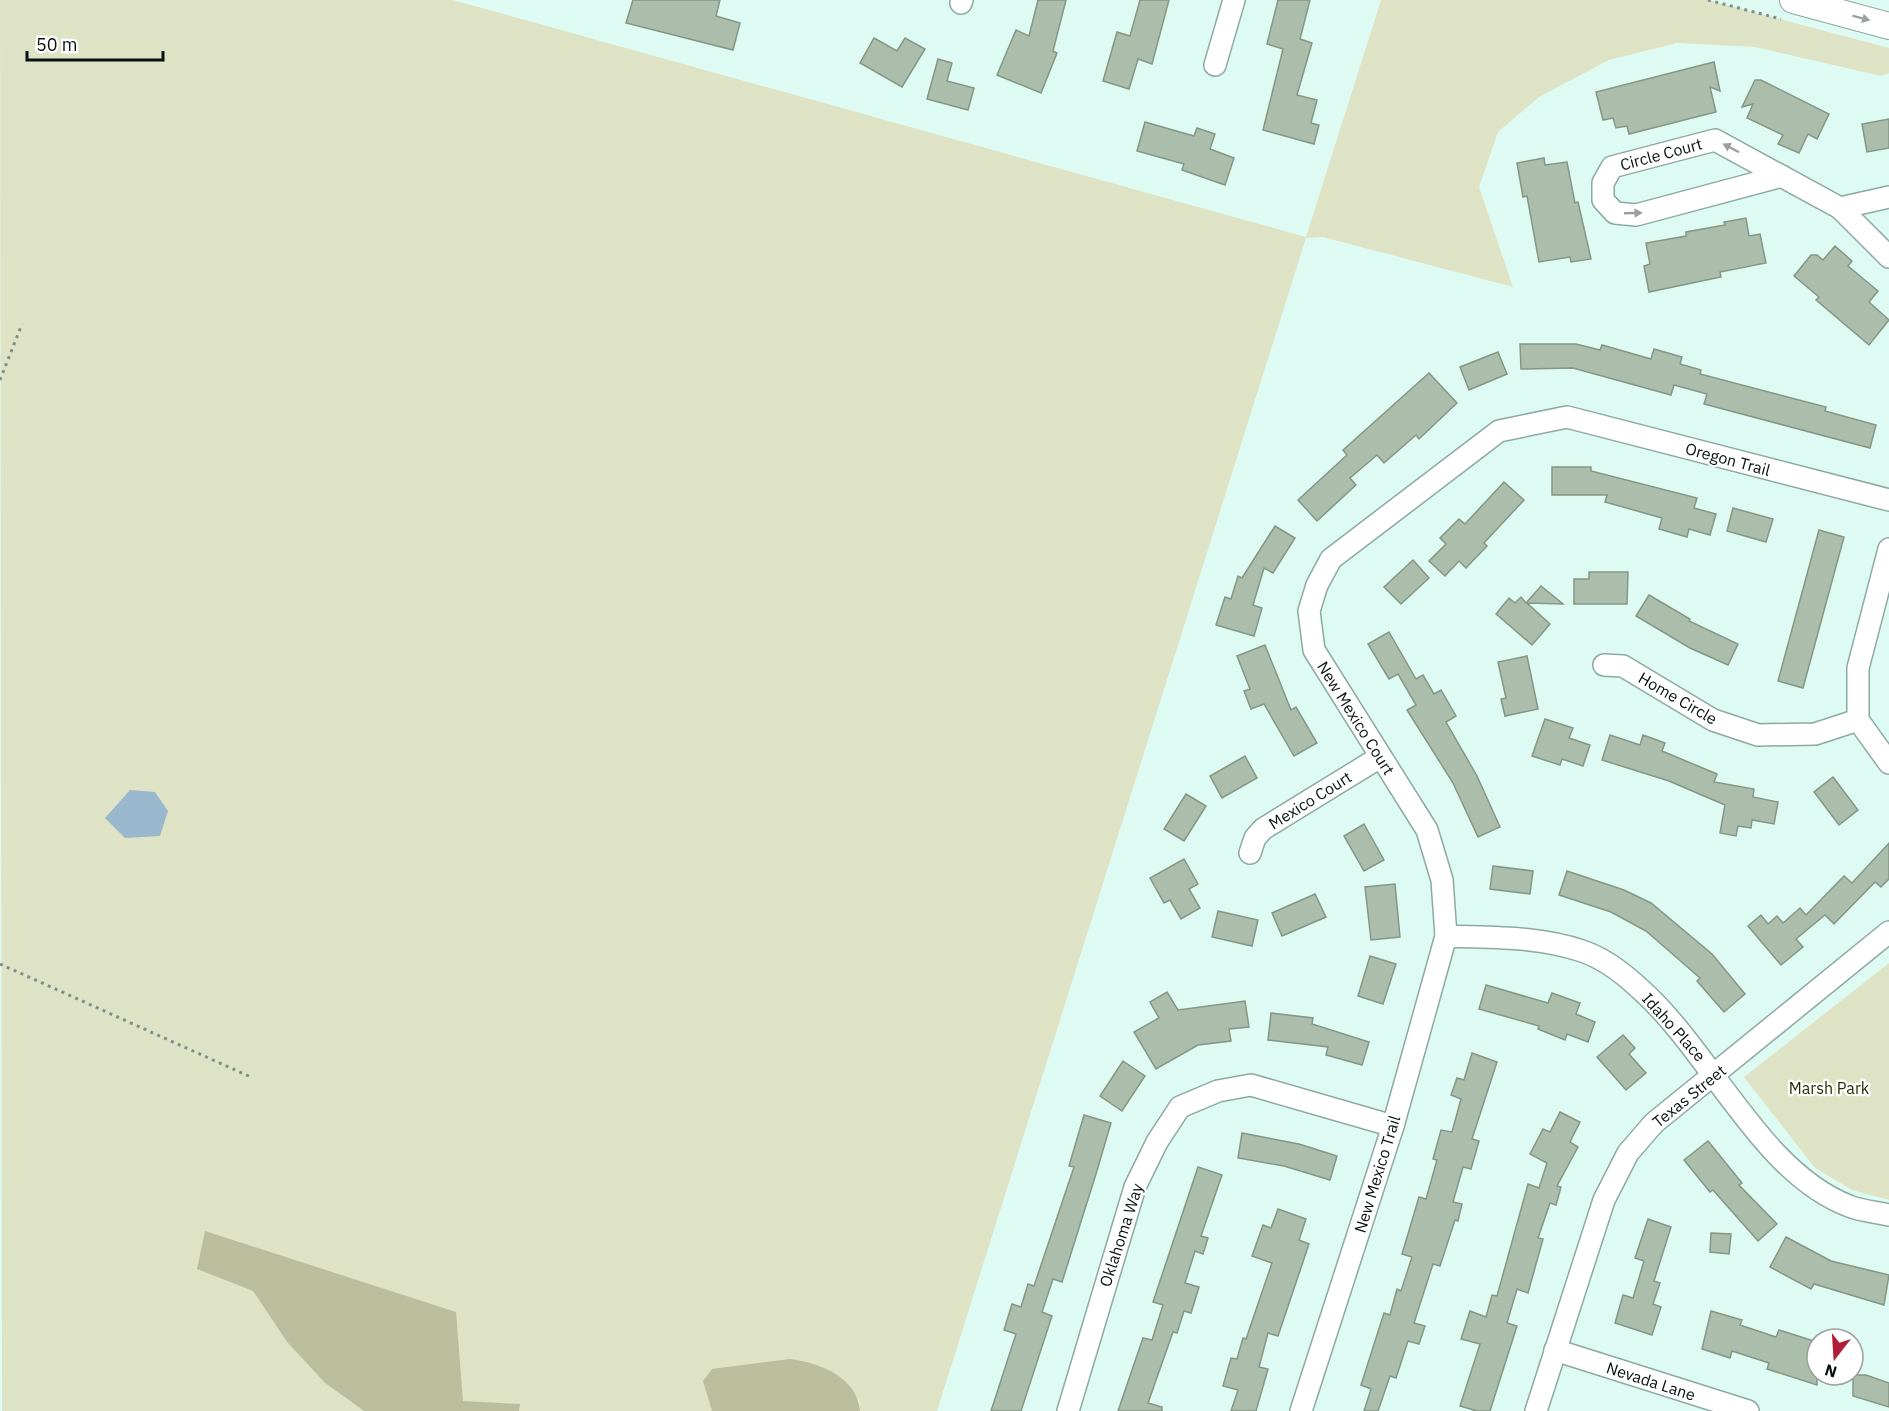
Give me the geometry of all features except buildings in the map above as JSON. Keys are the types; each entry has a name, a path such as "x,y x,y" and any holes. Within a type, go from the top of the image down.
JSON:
{"street":[{"path":"1215,65 1234,0"},
{"path":"1793,0 1889,26"},
{"name":"Circle Court","path":"1782,176 1636,214 1615,213 1603,200 1603,183 1612,167 1715,140 1782,176 1840,208 1889,257"},
{"path":"1840,208 1889,197"},
{"name":"Oregon Trail","path":"1567,417 1889,500"},
{"name":"New Mexico Court","path":"1446,936 1442,880 1426,830 1314,650 1308,610 1317,585 1331,559 1499,431 1567,417"},
{"path":"1889,549 1858,668 1858,720 1889,763"},
{"name":"Home Circle","path":"1604,665 1623,666 1713,720 1758,735 1815,734 1858,720"},
{"name":"Mexico Court","path":"1250,853 1255,838 1263,830 1380,757"},
{"name":"Texas Street","path":"1536,1411 1604,1200 1629,1153 1654,1123 1889,932"},
{"name":"Idaho Place","path":"1446,936 1541,940 1584,952 1622,973 1656,1003 1715,1075 1776,1156 1811,1185 1849,1206 1889,1215"},
{"name":"New Mexico Trail","path":"1301,1411 1393,1126 1446,936"},
{"name":"Oklahoma Way","path":"1068,1411 1135,1186 1157,1142 1180,1107 1218,1091 1251,1085 1393,1126"},
{"name":"Nevada Lane","path":"1555,1350 1748,1411"}],"path":[{"path":"0,380 22,324"},
{"path":"0,964 253,1078"}],"green space":[{"path":"0,0 453,0 1306,237 1381,0 1708,0 1889,48 1889,73 1881,76 1755,47 1677,43 1609,60 1539,97 1498,132 1479,187 1513,287 1323,237 1306,238 937,1411 860,1411 859,1399 712,1407 712,1411 519,1411 519,1404 463,1402 205,1231 198,1269 253,1291 287,1342 325,1383 364,1411 2,1411"},
{"name":"Marsh Park","path":"1889,963 1889,1200 1852,1190 1815,1168 1744,1077"},
{"path":"205,1231 456,1312 463,1401 520,1404 519,1411 364,1411 325,1383 287,1342 253,1291 197,1269"},
{"path":"790,1359 825,1368 835,1374 852,1389 860,1411 712,1411 703,1381 712,1369"}],"water":[{"path":"130,790 155,792 168,811 160,836 125,838 105,818"}]}
